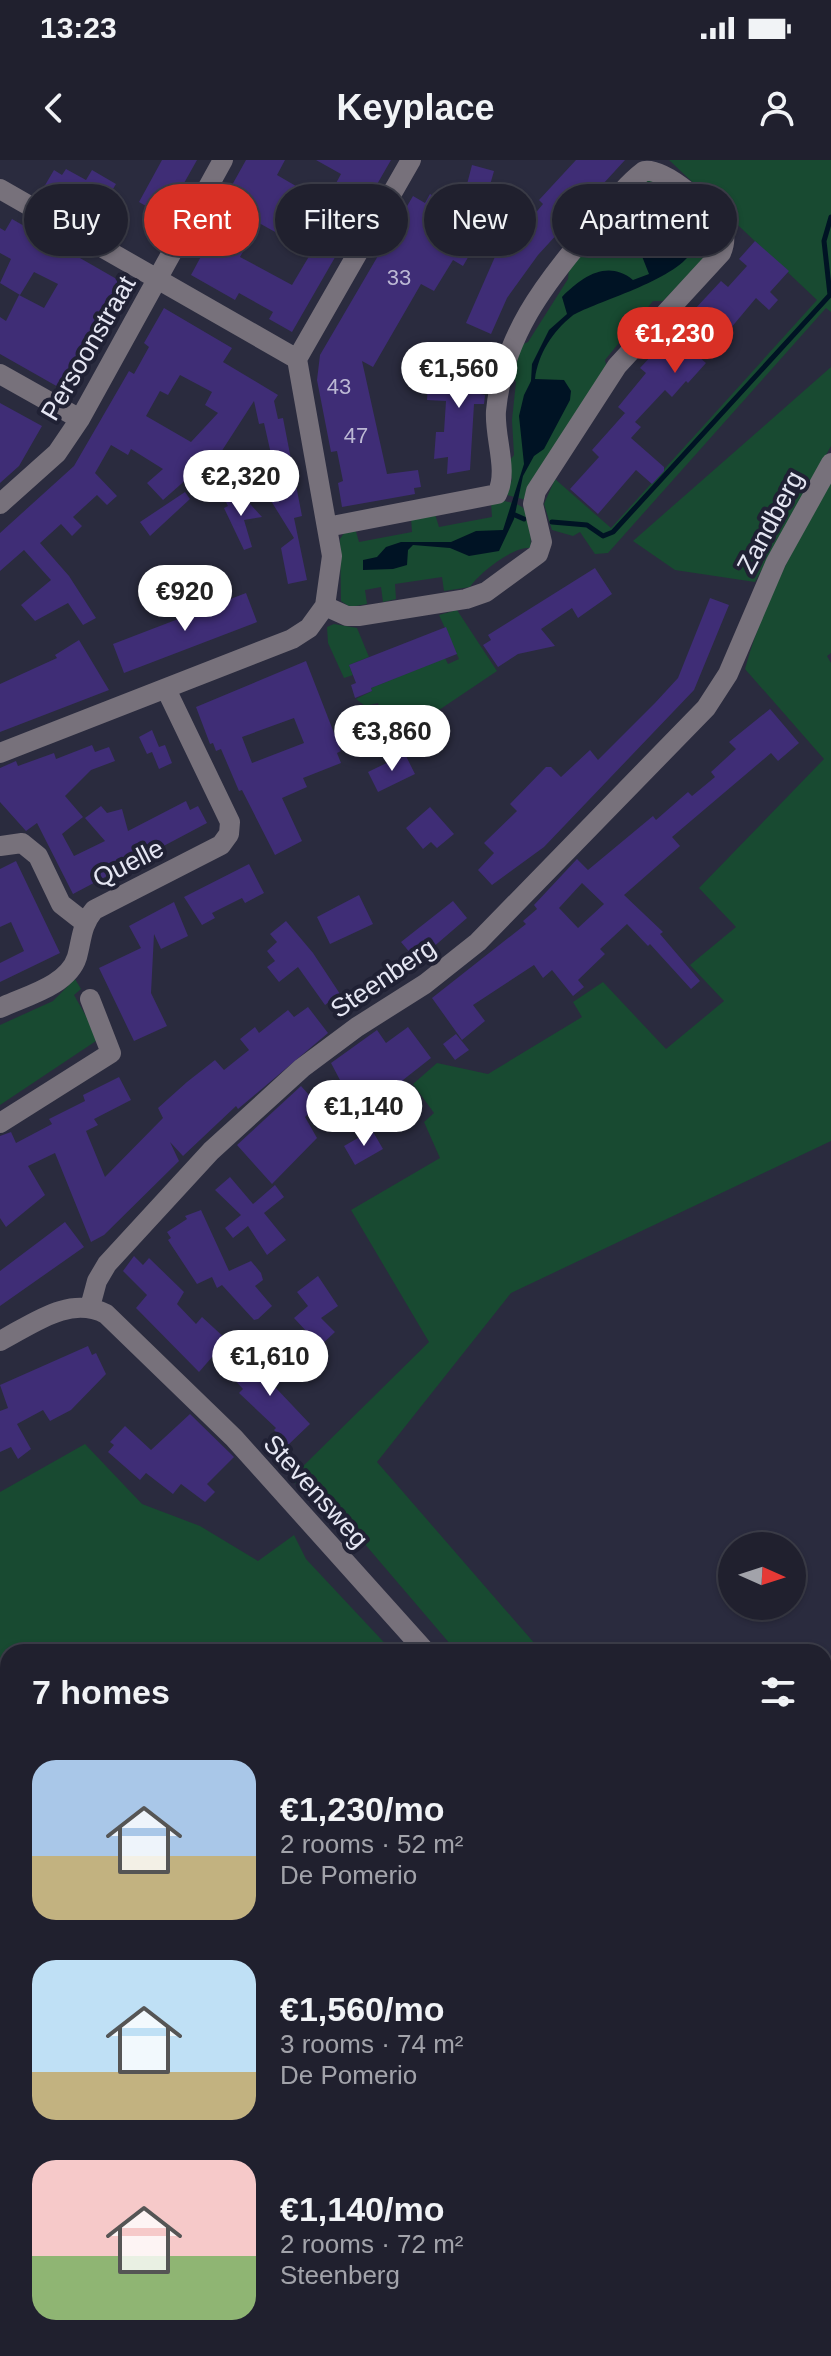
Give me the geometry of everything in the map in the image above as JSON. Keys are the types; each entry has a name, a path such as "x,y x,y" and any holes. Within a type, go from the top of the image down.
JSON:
{"street":[{"name":"Persoonstraat","path":"0,504 57,453 80,419 223,160"},
{"path":"0,753 292,639 309,628 325,606 331,582 327,527 297,359 411,160"},
{"path":"325,606 347,616 360,616 466,599 486,592 538,554 542,537 533,504 543,479 608,378 721,253 724,239 721,226 663,173 644,171 554,272 527,310 498,394 496,440 503,483 497,494 327,527"},
{"path":"0,189 297,359"},
{"path":"0,374 80,419"},
{"name":"Zandberg","path":"756,607 776,562 831,463"},
{"name":"Steenberg","path":"90,1307 97,1281 107,1264 229,1133 318,1055 425,984 478,942 690,725 723,682 756,607"},
{"name":"Quelle","path":"0,1008 64,978 73,967 84,922 94,910 221,845 229,834 230,822 166,689"},
{"path":"0,846 22,843 38,856 61,904 84,922"},
{"path":"0,1123 111,1053 90,999"},
{"path":"0,1341 67,1307 90,1307"},
{"name":"Stevensweg","path":"90,1307 106,1314 215,1417 419,1644"}],"green space":[{"path":"669,160 831,160 831,312 826,308 608,553 595,554 580,532 573,536 552,530 544,504 555,479 611,528 817,300 737,224 737,184 694,184"},
{"path":"645,179 657,179 663,184 646,184"},
{"path":"579,256 706,256 663,301 653,301 605,360 607,369 526,500 507,495 512,479 508,463 514,455 512,420 516,382 511,375 521,345 528,342 568,279 569,268"},
{"path":"831,367 831,446 755,582 675,570 633,541"},
{"path":"831,482 831,653 827,656 831,663 831,1141 511,1293 377,1462 535,1644 450,1644 340,1515 306,1496 291,1478 429,1342 351,1210 440,1158 424,1122 434,1113 413,1084 437,1063 488,1074 582,1017 573,1002 603,982 666,1049 724,1001 690,965 736,927 699,888 824,759 745,669 771,596"},
{"path":"501,500 517,504 525,510 530,527 530,548 515,551 497,562 470,587 444,591 442,577 395,584 396,599 383,602 381,587 365,590 367,604 350,607 341,601 340,539 346,530 355,528 359,542 412,532 411,518 435,514 439,527 492,517 491,503"},
{"path":"457,610 497,671 390,743 378,703 365,706 356,699 372,691 371,688 445,658 448,664 459,659 439,615"},
{"path":"334,624 357,628 369,657 349,665 353,675 344,678 328,643 327,627"},
{"path":"75,979 81,989 74,995 99,1039 0,1105 0,1025 53,1001"},
{"path":"85,1444 142,1504 200,1526 258,1561 294,1535 306,1559 386,1644 0,1644 0,1492"}],"water":[{"path":"642,256 688,256 656,279 572,316 548,344 539,361 535,379 564,380 571,391 570,400 544,449 534,456 523,476 514,519 499,551 469,556 450,548 413,545 408,550 407,565 363,570 363,560 377,557 386,547 401,542 451,542 476,531 503,530 524,464 519,416 524,395 531,381 532,364 549,330 567,314 562,297 595,273 614,271 633,280 649,274"}],"building":[{"path":"162,160 197,160 184,184 149,184"},
{"path":"246,160 285,160 277,175 292,184 275,184 275,232 259,223 259,184 233,184"},
{"path":"316,160 391,160 377,184 336,184 341,174"},
{"path":"576,160 625,160 603,184 554,184"},
{"path":"472,165 494,171 490,184 467,184"},
{"path":"66,169 86,180 92,170 116,184 46,184 54,170 62,175"},
{"path":"552,186 552,240 507,298 491,334 466,323 495,256 536,256 536,212 543,204 539,200"},
{"path":"413,196 424,202 424,256 469,256 463,266 453,260 434,291 421,284 373,367 362,361 387,474 418,470 421,487 414,488 415,494 342,507 338,483 343,481 337,451 331,452 317,380 320,355 378,256 408,256 408,205"},
{"path":"12,219 24,226 24,256 76,256 127,285 67,392 0,354 0,317 6,321 19,295 44,308 58,284 34,272 20,295 0,283 11,259 0,253 0,228 5,231"},
{"path":"755,241 789,271 770,292 778,300 769,310 756,298 725,335 721,332 699,357 706,363 688,383 686,381 672,397 665,390 635,422 641,427 631,438 664,467 664,471 652,484 636,470 598,514 570,489 599,457 592,450 625,413 618,407 646,373 640,368 721,281 728,287 747,266 739,259"},
{"path":"201,256 241,256 292,285 309,256 336,256 292,332 269,319 273,312 239,293 235,300 191,275"},
{"path":"164,308 232,348 223,362 278,395 274,401 278,419 283,418 302,516 294,518 307,580 288,584 281,548 294,538 250,467 271,454 264,423 259,424 254,401 214,463 219,470 216,476 201,490 189,477 163,500 147,483 163,469 131,449 128,455 111,445 95,473 117,496 107,505 97,495 73,517 82,526 72,536 61,524 40,543 69,576 96,618 83,625 68,603 35,621 21,605 51,580 24,550 0,571 0,533 74,466 129,371 134,374 149,347 144,343","holes":["180,375 212,392 205,405 218,413 191,442 146,416 160,391 168,395"]},
{"path":"458,346 484,352 475,393 485,395 484,404 474,404 470,470 447,474 448,457 434,459 436,432 444,432 446,401 427,400 428,383 448,387"},
{"path":"0,403 42,426 19,466 0,483"},
{"path":"185,492 190,499 150,536 140,522"},
{"path":"241,494 262,517 244,520 252,547 244,550 224,508 228,506 225,500"},
{"path":"595,568 612,594 578,618 572,608 541,629 555,646 518,654 498,667 483,645 491,640 488,635"},
{"path":"246,593 257,622 124,673 113,644"},
{"path":"710,598 729,605 694,690 544,847 492,885 478,870 494,853 484,843 517,811 510,804 546,767 551,767 561,777 590,750 598,760 655,703 678,678"},
{"path":"446,627 457,654 371,688 372,691 355,698 351,685 356,683 349,665"},
{"path":"79,640 109,690 0,732 0,684 57,658 55,655"},
{"path":"306,661 341,751 337,753 341,763 303,778 307,787 282,798 302,841 275,855 242,790 239,791 221,749 216,751 213,743 210,744 196,707","holes":["294,718 304,743 252,763 242,737"]},
{"path":"770,709 799,743 778,761 771,753 672,837 680,846 624,895 663,932 660,934 700,981 691,989 627,924 600,949 605,954 578,980 584,987 573,996 552,970 543,978 534,965 473,1005 485,1021 462,1040 432,998 526,924 523,921 537,909 534,905 577,859 588,870 653,816 656,820 688,792 692,796 715,777 711,772 736,749 729,742","holes":["582,883 604,904 578,928 559,908"]},
{"path":"152,730 159,747 165,745 172,763 159,769 152,752 147,754 139,737"},
{"path":"92,745 95,752 109,747 115,761 91,770 65,796 83,817 62,834 74,856 105,841 85,818 101,806 107,813 122,809 128,831 186,801 190,810 198,806 207,823 73,894 37,823 26,831 0,802 0,768 16,761 18,766 54,753 56,759"},
{"path":"405,754 415,774 378,792 368,772"},
{"path":"430,807 454,834 437,848 431,842 423,849 406,828"},
{"path":"16,861 60,953 0,982 0,963 24,951 11,922 0,927 0,869"},
{"path":"249,864 264,893 245,903 242,898 212,913 215,918 202,925 184,897"},
{"path":"359,895 373,924 330,944 317,917"},
{"path":"453,901 467,918 417,961 401,942"},
{"path":"174,902 188,936 161,949 154,934 151,993 167,1026 134,1041 99,968 141,948 129,926"},
{"path":"286,921 313,953 340,994 325,1005 298,967 279,982 267,967 275,961 267,951 277,942 270,934"},
{"path":"308,1007 328,1033 238,1109 236,1106 183,1156 170,1142 179,1161 104,1235 91,1242 55,1153 28,1166 45,1195 6,1227 0,1218 0,1136 11,1132 16,1143 52,1124 49,1119 85,1101 83,1095 119,1077 131,1100 94,1119 98,1125 86,1131 105,1177 163,1118 158,1108 187,1082 215,1060 224,1070 249,1050 240,1039 255,1027 259,1033 288,1010 294,1017"},
{"path":"408,1027 431,1058 403,1080 411,1091 378,1111 370,1097 359,1105 356,1101 342,1115 326,1095 341,1082 331,1063 377,1030 386,1043"},
{"path":"456,1034 469,1050 455,1060 443,1044"},
{"path":"301,1086 318,1105 305,1117 317,1138 272,1184 237,1145"},
{"path":"372,1130 383,1149 355,1165 344,1146"},
{"path":"230,1177 253,1204 275,1185 284,1197 264,1213 286,1240 267,1255 248,1226 233,1238 225,1228 241,1215 215,1190"},
{"path":"201,1210 229,1271 251,1261 261,1273 263,1280 255,1286 272,1306 258,1319 254,1320 222,1285 217,1288 212,1277 197,1284 168,1240 171,1238 167,1232 187,1219 185,1216"},
{"path":"65,1222 84,1247 0,1306 0,1271"},
{"path":"134,1256 143,1265 149,1258 184,1292 177,1304 196,1324 202,1317 227,1340 199,1372 136,1308 147,1295 123,1271"},
{"path":"318,1276 338,1306 321,1318 335,1332 320,1346 294,1318 308,1306 297,1292"},
{"path":"88,1346 92,1355 96,1353 106,1374 71,1410 50,1421 43,1410 17,1424 31,1449 18,1459 11,1447 0,1452 0,1411 8,1408 0,1385"},
{"path":"251,1356 264,1370 275,1365 286,1377 275,1387 310,1424 288,1445 274,1430 276,1428 239,1393 243,1389 230,1375"},
{"path":"190,1414 234,1457 207,1484 215,1492 205,1502 181,1484 173,1494 146,1473 140,1480 108,1452 114,1445 110,1442 125,1426 151,1450"}],"waterway":[{"path":"552,522 587,525 603,536 613,532 830,295 824,241 831,217"},
{"path":"515,515 524,519"}]}
